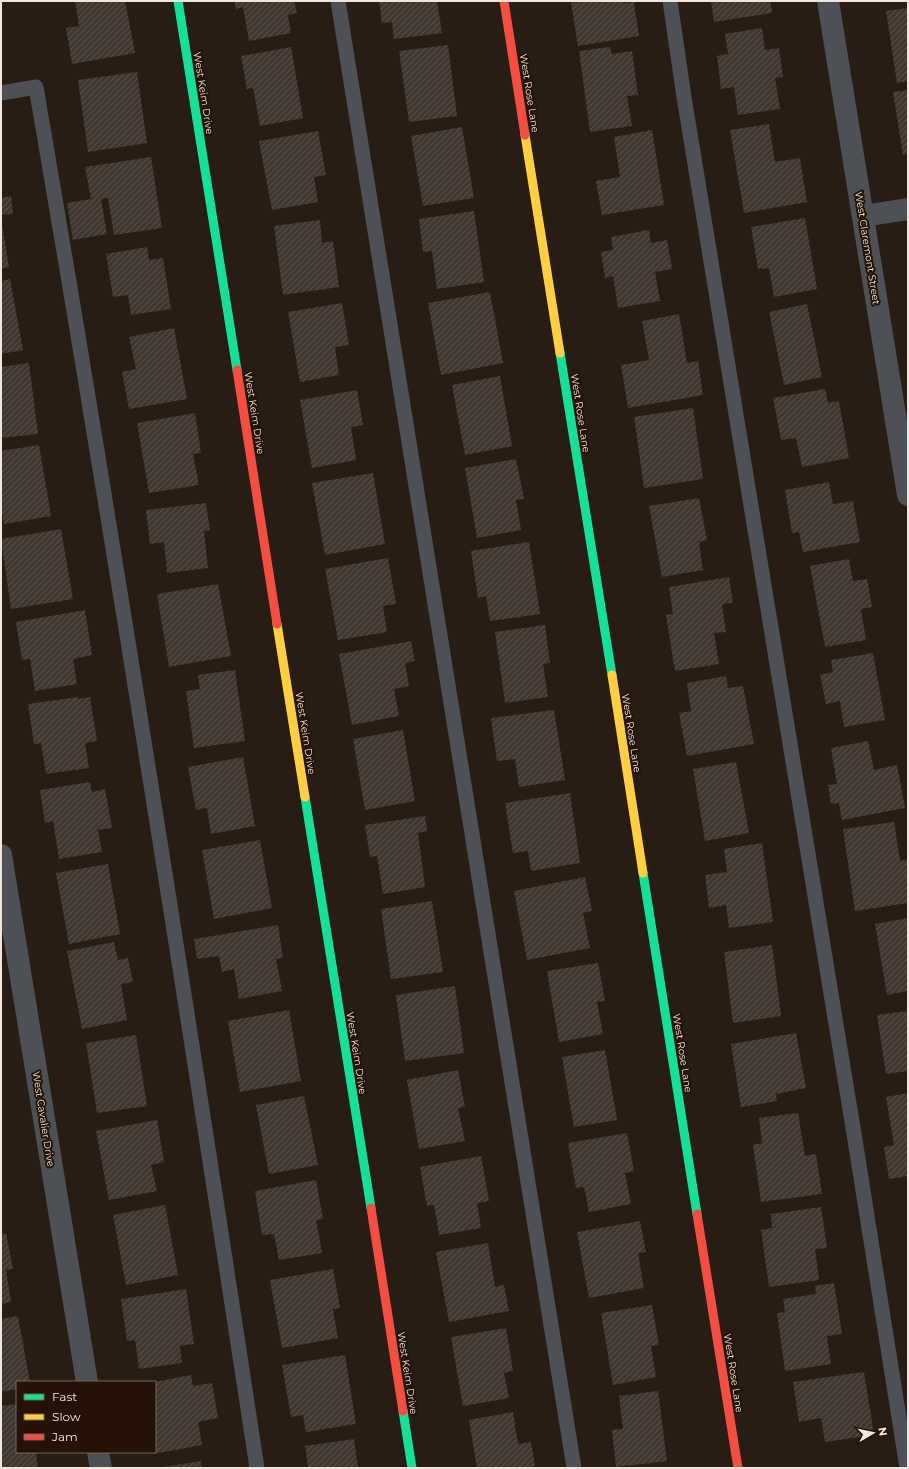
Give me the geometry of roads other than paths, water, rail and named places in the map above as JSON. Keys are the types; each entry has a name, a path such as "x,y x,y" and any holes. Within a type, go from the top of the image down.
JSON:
{"street":[{"name":"West Keim Drive","path":"178,1 412,1468"},
{"name":"West Rose Lane","path":"504,1 738,1468"},
{"name":"West Claremont Street","path":"828,1 908,496"},
{"path":"863,216 908,209"},
{"name":"West Cavalier Drive","path":"1,855 87,1381"},
{"path":"98,1453 101,1468"}],"lane":[{"path":"338,1 574,1468"},
{"path":"670,1 684,97 856,1140 907,1468"},
{"path":"1,93 36,87 89,396 224,1248 257,1468"}]}
